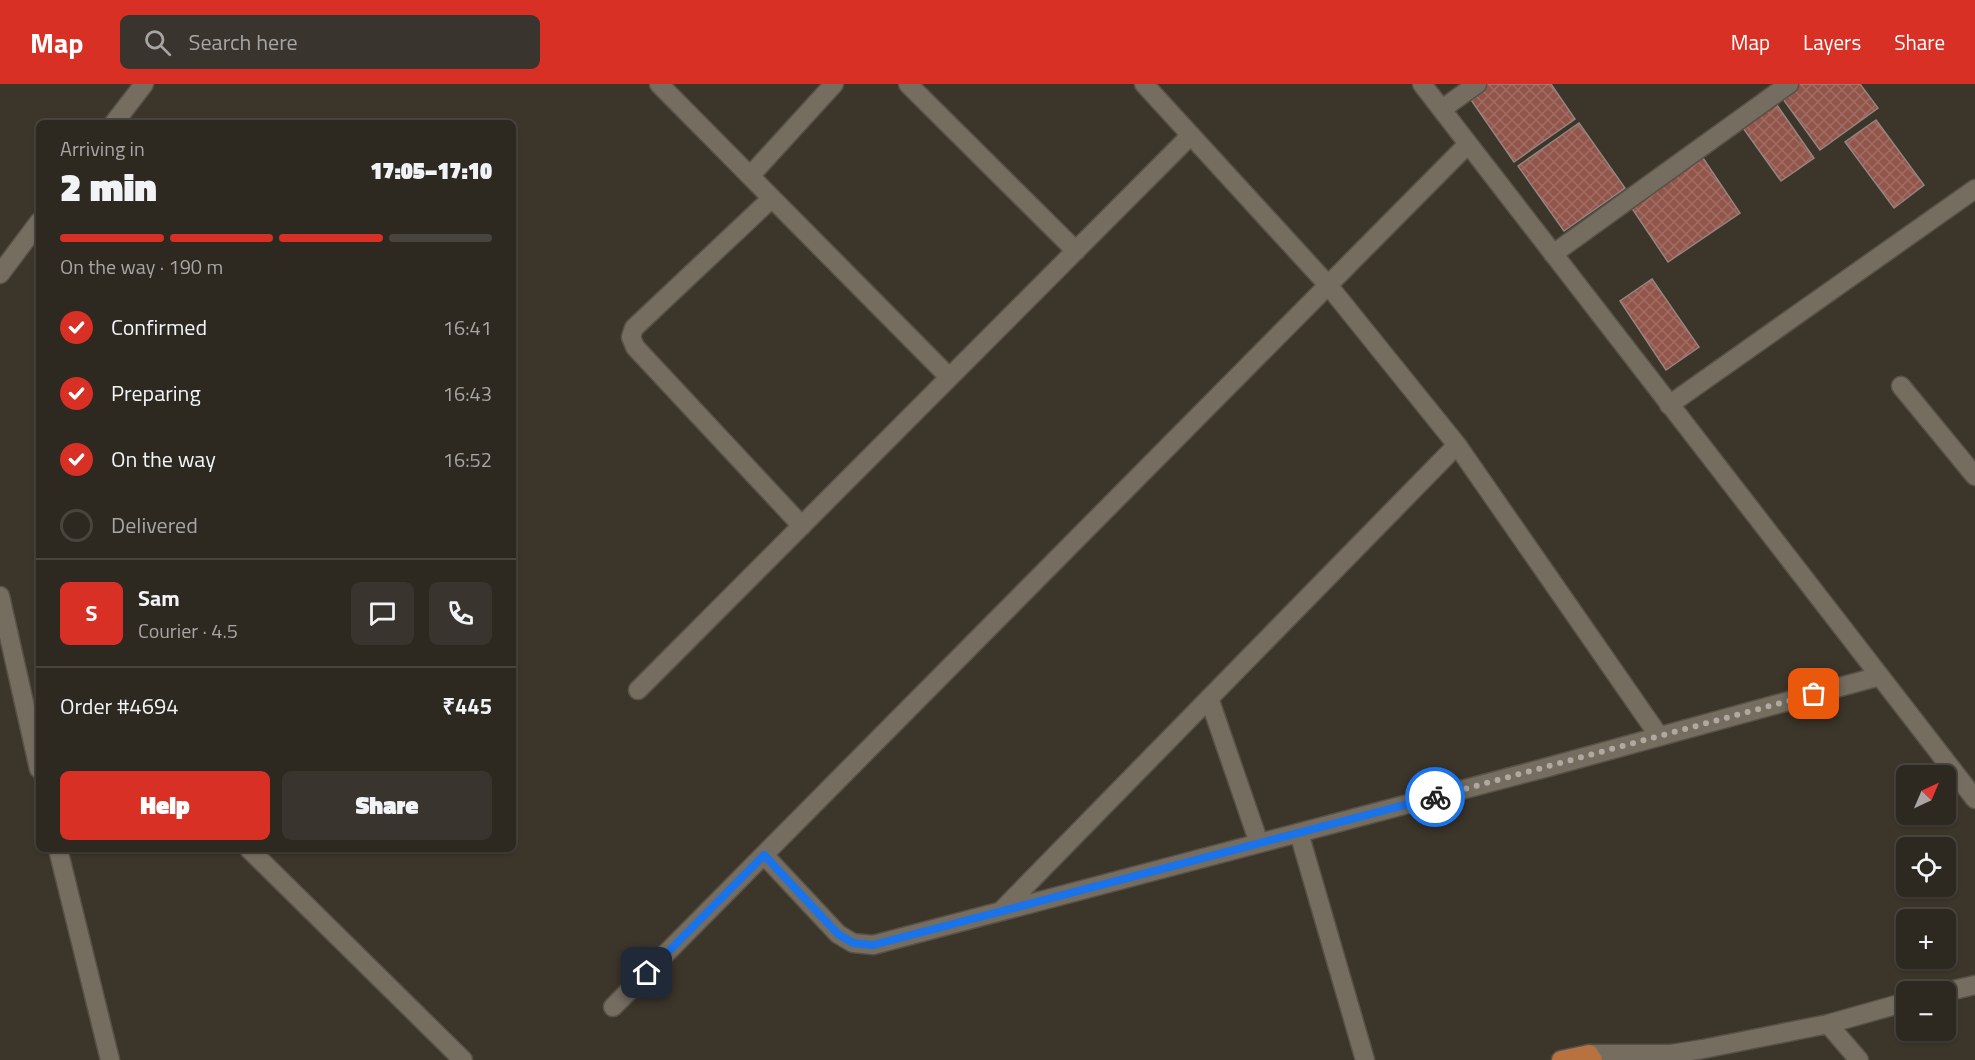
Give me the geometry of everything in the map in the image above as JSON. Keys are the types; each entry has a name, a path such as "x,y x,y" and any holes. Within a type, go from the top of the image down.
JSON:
{"main road":[{"path":"1561,1060 1591,1057"}],"street":[{"path":"116,120 144,84"},
{"path":"659,84 949,377"},
{"path":"750,176 834,84"},
{"path":"908,84 1076,251"},
{"path":"1144,84 1328,285 1457,445 1659,736"},
{"path":"1422,84 1975,799"},
{"path":"1442,109 1477,84"},
{"path":"1553,254 1789,84"},
{"path":"638,690 1191,135"},
{"path":"613,1007 1468,144"},
{"path":"1669,405 1975,189"},
{"path":"772,198 634,328 631,337 635,347 802,526"},
{"path":"0,274 36,226"},
{"path":"1901,386 1975,476"},
{"path":"1001,911 1457,445"},
{"path":"0,596 36,756"},
{"path":"764,855 838,934 853,943 873,945 1880,676"},
{"path":"1209,698 1259,843"},
{"path":"1299,833 1365,1060"},
{"path":"59,852 110,1060"},
{"path":"252,852 463,1060"},
{"path":"1956,990 1975,985"},
{"path":"1591,1057 1665,1057 1828,1024 1896,1005"},
{"path":"1828,1024 1859,1060"}],"building":[{"path":"1487,84 1551,84 1575,119 1514,162 1469,97"},
{"path":"1795,84 1860,84 1878,108 1820,150 1780,95"},
{"path":"1772,98 1814,158 1781,181 1738,121"},
{"path":"1876,120 1924,185 1894,208 1845,142"},
{"path":"1579,123 1625,188 1564,231 1518,166"},
{"path":"1703,158 1740,213 1668,262 1631,207"},
{"path":"1652,279 1699,347 1666,370 1620,301"}],"way so far":[{"path":"1435,797 1814,694"}],"route":[{"path":"647,973 764,855 838,934 853,943 873,945 1435,797"}]}
